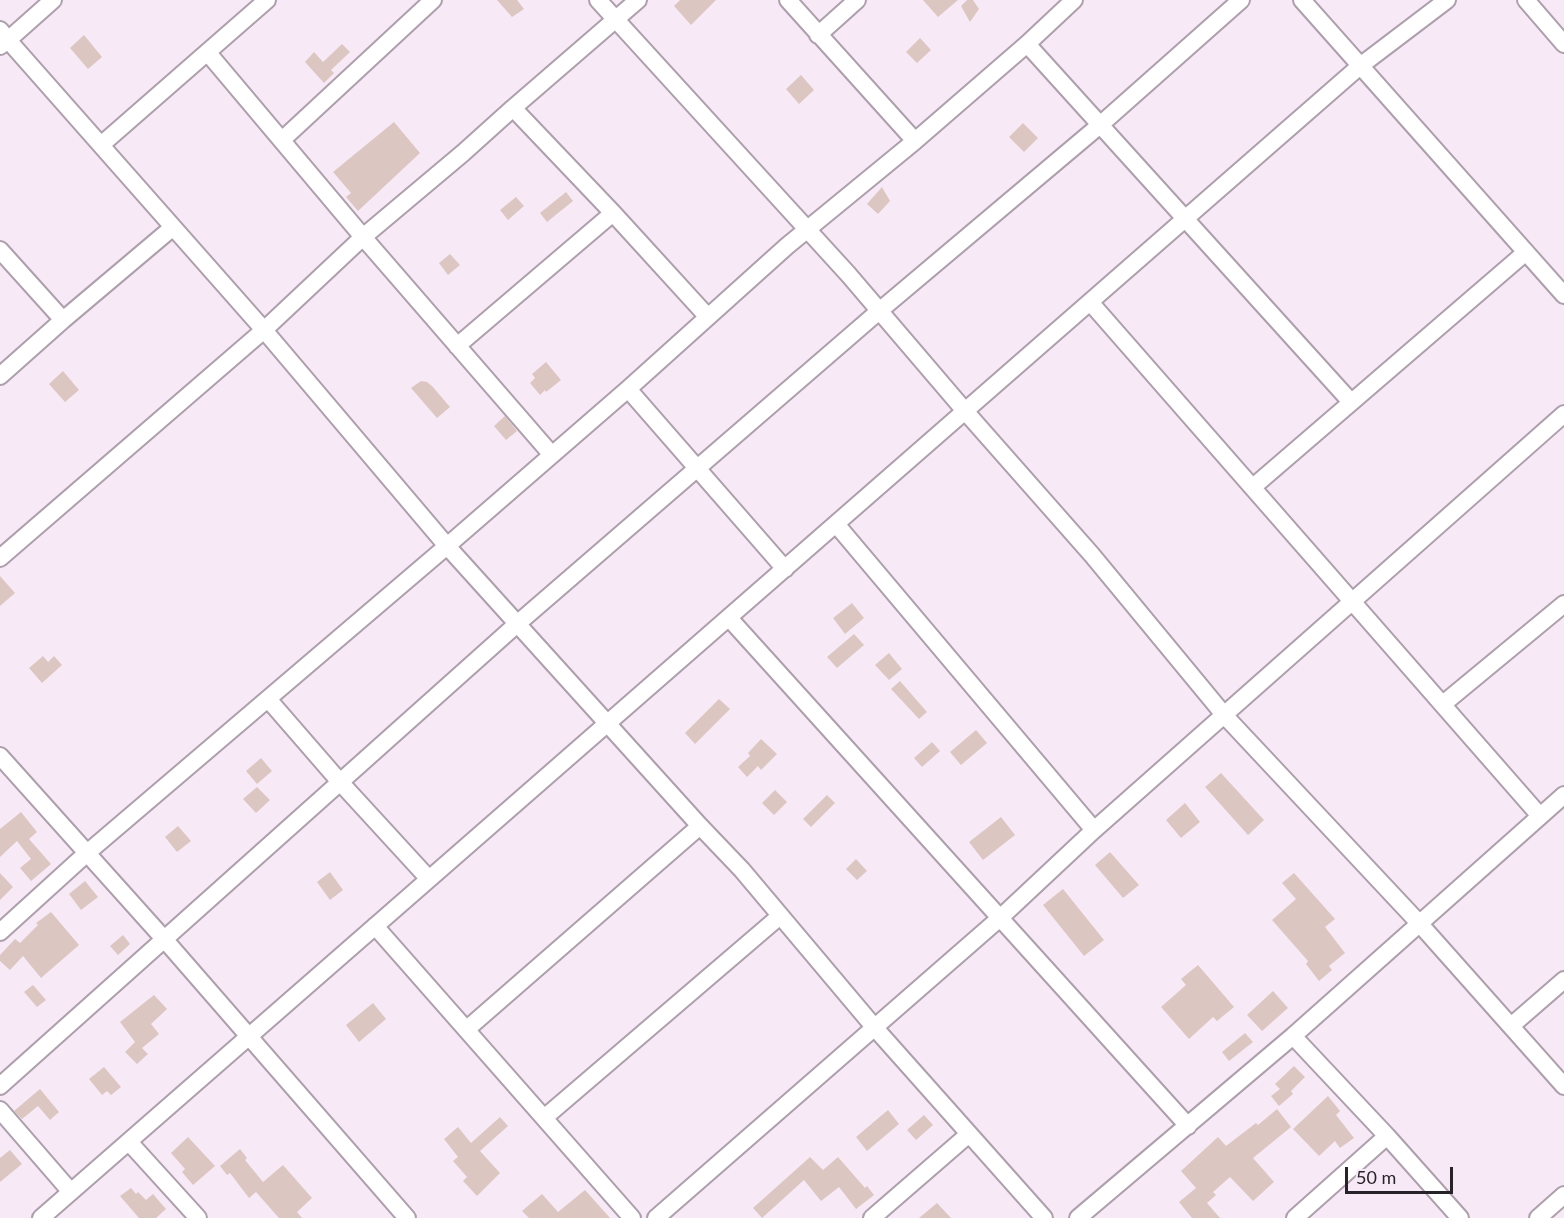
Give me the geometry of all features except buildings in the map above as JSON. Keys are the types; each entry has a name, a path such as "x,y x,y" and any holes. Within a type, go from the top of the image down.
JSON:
{"street":[{"path":"53,0 3,38 264,330 447,546 742,870 875,1028 1044,1218"},
{"path":"100,145 267,0"},
{"path":"598,0 848,274 878,312 1092,555 1225,716 1419,923 1564,1086"},
{"path":"2,552 264,330 363,237 638,0"},
{"path":"788,0 915,141"},
{"path":"818,35 857,0"},
{"path":"0,932 87,853 447,546 628,389 707,316 806,230 915,141 1074,0"},
{"path":"0,1086 517,624 878,312 1101,125 1241,0"},
{"path":"1302,0 1564,295"},
{"path":"41,1218 1360,66 1447,0"},
{"path":"1526,0 1564,44"},
{"path":"282,140 427,2"},
{"path":"1027,44 1352,402"},
{"path":"208,52 363,237 552,455"},
{"path":"513,108 707,316"},
{"path":"458,346 613,213"},
{"path":"0,376 172,228"},
{"path":"0,250 63,320"},
{"path":"1253,487 1526,252"},
{"path":"1090,302 1540,816"},
{"path":"628,389 784,569"},
{"path":"656,1218 1000,918 1094,830 1564,414"},
{"path":"836,524 1094,830"},
{"path":"1443,704 1564,604"},
{"path":"729,618 1188,1126"},
{"path":"268,699 429,879"},
{"path":"0,756 165,940 407,1218"},
{"path":"1078,1218 1293,1036 1564,795"},
{"path":"467,1029 700,826"},
{"path":"544,1119 780,916"},
{"path":"375,926 632,1218"},
{"path":"1510,1026 1564,980"},
{"path":"1293,1036 1388,1136 1460,1218"},
{"path":"0,1110 71,1192"},
{"path":"872,1218 969,1134"},
{"path":"1295,1218 1388,1136"},
{"path":"129,1142 198,1218"},
{"path":"1538,1218 1564,1195"}]}
